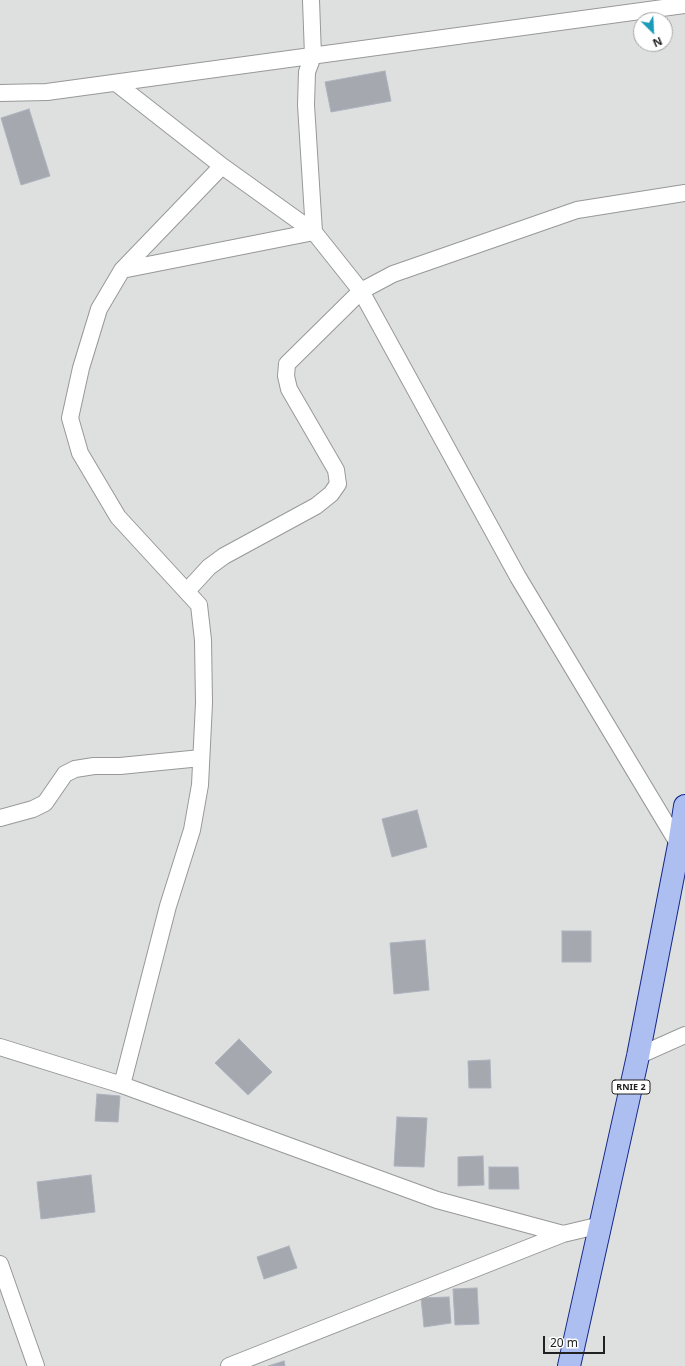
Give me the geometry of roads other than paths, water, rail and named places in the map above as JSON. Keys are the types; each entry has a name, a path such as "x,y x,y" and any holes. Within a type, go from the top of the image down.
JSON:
{"main road":[{"name":"RNIE 2","path":"570,1366 638,1056 679,845 685,806"}],"street":[{"path":"311,0 313,56 307,72 306,105 314,232"},
{"path":"0,93 47,92 685,5"},
{"path":"116,83 222,166 314,232 361,292 518,577 679,845"},
{"path":"122,1085 168,906 192,830 200,785 204,704 203,640 199,604 118,517 80,453 70,418 81,368 99,309 122,270 222,166"},
{"path":"187,591 210,567 224,556 316,506 331,494 338,484 336,470 289,389 286,376 287,364 361,292 393,274 577,210 685,193"},
{"path":"122,270 314,232"},
{"path":"0,818 33,809 45,803 65,774 75,769 94,766 120,766 201,758"},
{"path":"638,1056 685,1034"},
{"path":"0,1047 122,1085 437,1200 563,1234"},
{"path":"229,1366 563,1234 602,1224"},
{"path":"0,1264 36,1366"}]}
